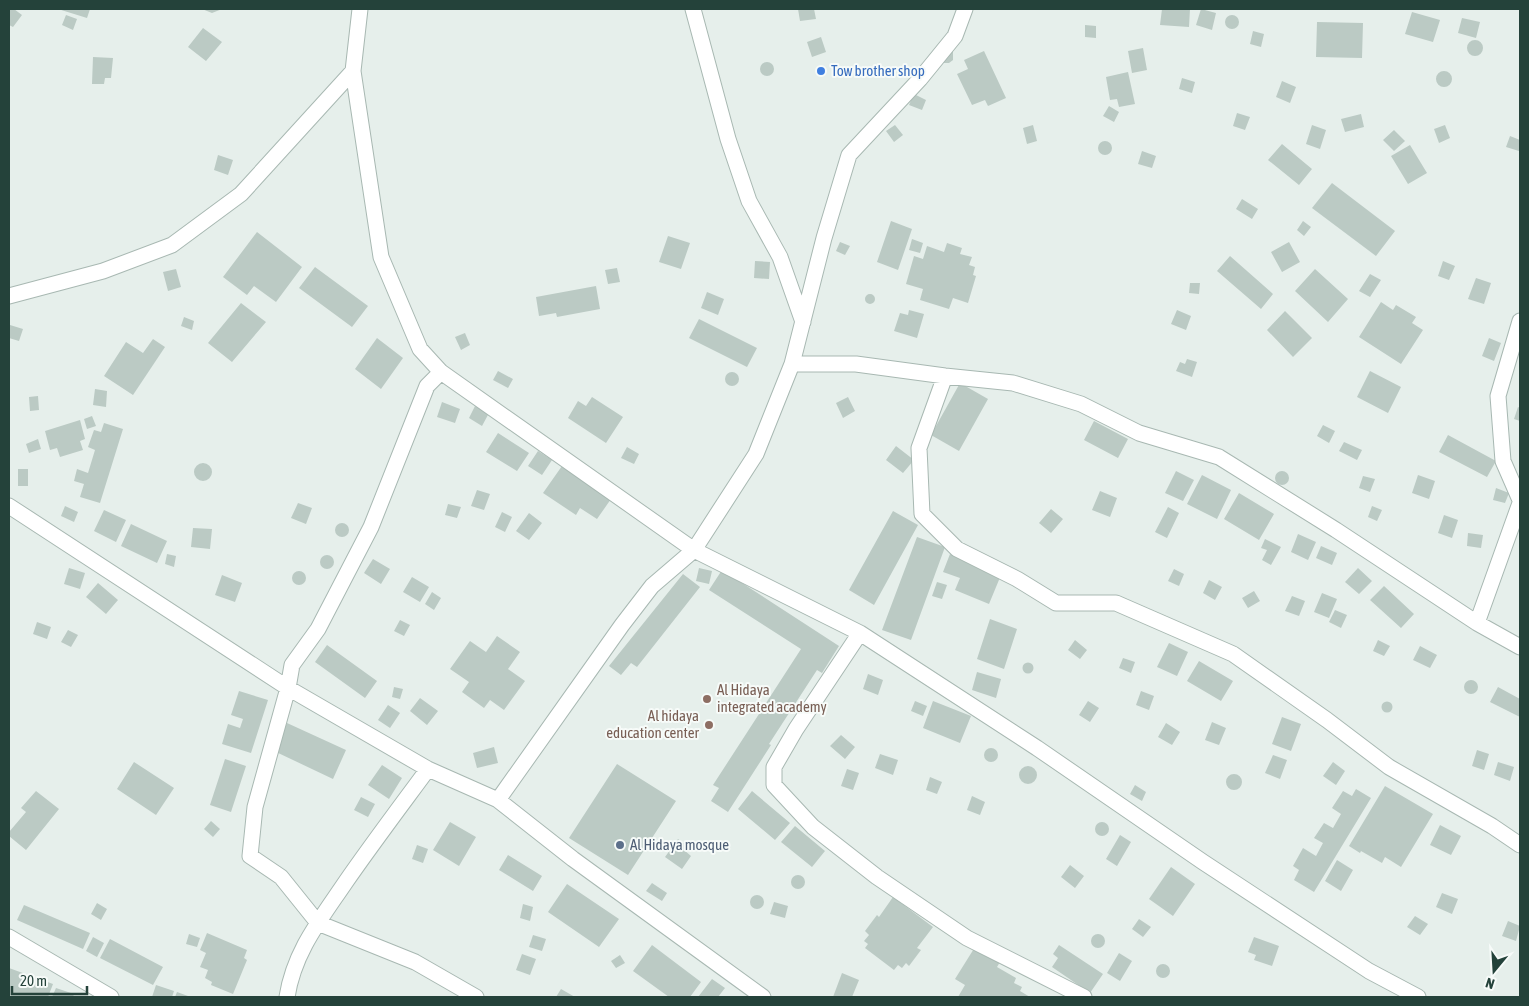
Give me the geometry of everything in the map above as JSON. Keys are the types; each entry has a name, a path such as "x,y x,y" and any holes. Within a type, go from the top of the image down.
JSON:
{"street":[{"path":"360,9 353,71 381,257 420,350 441,372 694,550 860,633 1037,748 1203,862 1369,971 1418,997"},
{"path":"693,9 728,139 749,201 780,257 802,322"},
{"path":"498,800 622,625 652,586 694,550 756,454 792,364 824,238 848,155 920,80 955,36 965,9"},
{"path":"9,296 103,271 172,245 241,194 353,71"},
{"path":"1477,623 1520,502 1503,461 1498,396 1520,321"},
{"path":"792,364 856,364 1013,383 1081,404 1139,433 1219,457 1336,530 1477,623 1520,647"},
{"path":"441,372 427,386 371,527 318,629 292,664 288,688 255,806 250,856 282,877 318,923 415,962 476,997"},
{"path":"945,376 918,448 922,514 958,549 1017,579 1056,602 1116,603 1233,654 1327,720 1389,767 1492,826 1520,845"},
{"path":"9,506 288,688 428,769 498,800 573,859 763,997"},
{"path":"860,633 796,729 774,767 774,785 813,827 877,877 967,938 1084,997"},
{"path":"287,997 290,976 312,930 428,769"},
{"path":"9,937 111,997"}],"building":[{"path":"10,9 14,9 22,15 13,27 9,25"},
{"path":"58,9 90,9 87,18"},
{"path":"202,9 222,9 212,13"},
{"path":"798,9 814,9 816,19 800,21"},
{"path":"1162,9 1190,9 1189,27 1160,25"},
{"path":"1201,9 1216,13 1212,30 1196,25"},
{"path":"1412,12 1440,20 1433,42 1405,34"},
{"path":"66,15 77,19 73,30 62,25"},
{"path":"1232,15 1237,17 1239,22 1237,27 1232,29 1227,27 1225,22 1227,17"},
{"path":"1462,18 1480,22 1476,38 1458,33"},
{"path":"1317,22 1363,23 1362,58 1316,57"},
{"path":"1085,25 1096,26 1096,38 1085,37"},
{"path":"203,28 222,42 206,61 188,47"},
{"path":"1253,31 1264,34 1261,47 1250,44"},
{"path":"821,37 826,52 812,57 807,42"},
{"path":"1475,40 1483,48 1475,56 1467,48"},
{"path":"949,48 953,51 953,60 949,63 941,63"},
{"path":"1143,48 1147,70 1132,73 1128,51"},
{"path":"984,51 1006,98 988,106 985,100 972,105 957,74 968,69 964,60"},
{"path":"93,57 113,58 111,78 105,78 104,84 92,84"},
{"path":"767,62 772,64 774,69 772,74 767,76 762,74 760,69 762,64"},
{"path":"1444,71 1450,73 1452,79 1450,85 1444,87 1438,85 1436,79 1438,73"},
{"path":"1128,72 1135,104 1119,107 1117,99 1110,100 1106,77"},
{"path":"1182,78 1195,82 1192,93 1179,89"},
{"path":"1282,81 1296,87 1290,103 1276,97"},
{"path":"914,94 926,100 922,110 909,105"},
{"path":"1109,106 1119,112 1114,122 1103,116"},
{"path":"1237,113 1250,117 1245,130 1233,126"},
{"path":"1361,114 1364,127 1345,132 1341,119"},
{"path":"895,125 903,135 894,142 886,131"},
{"path":"1033,125 1037,141 1027,144 1023,128"},
{"path":"1312,125 1326,130 1320,149 1306,144"},
{"path":"1445,125 1450,138 1439,143 1434,129"},
{"path":"1394,130 1405,141 1394,151 1383,140"},
{"path":"1510,136 1520,140 1519,151 1506,147"},
{"path":"1102,141 1108,141 1112,148 1108,155 1102,155 1098,151 1098,145"},
{"path":"1282,144 1312,169 1299,185 1268,160"},
{"path":"1410,145 1427,173 1408,184 1391,156"},
{"path":"1142,151 1156,156 1152,168 1138,164"},
{"path":"218,155 233,160 228,175 214,170"},
{"path":"1332,183 1395,231 1376,256 1312,208"},
{"path":"1242,199 1258,209 1252,219 1236,209"},
{"path":"891,221 912,229 898,270 877,262"},
{"path":"1303,221 1311,227 1304,236 1297,230"},
{"path":"257,232 302,267 276,302 254,286 247,295 223,277"},
{"path":"668,236 690,243 681,269 659,262"},
{"path":"912,239 923,243 920,253 909,250"},
{"path":"840,242 850,246 845,255 836,251"},
{"path":"1289,242 1300,262 1282,272 1271,252"},
{"path":"947,243 962,248 960,254 972,257 969,265 975,267 973,275 976,276 968,303 953,298 949,309 920,300 923,289 906,284 914,256 923,259 927,246 944,252"},
{"path":"1230,256 1273,294 1261,309 1217,271"},
{"path":"755,261 770,262 769,279 754,278"},
{"path":"1443,261 1455,266 1449,280 1438,276"},
{"path":"315,267 368,306 352,327 299,288"},
{"path":"617,268 620,282 608,284 605,270"},
{"path":"176,269 181,287 168,291 163,272"},
{"path":"1315,269 1348,299 1328,322 1295,291"},
{"path":"1370,274 1381,280 1370,297 1359,291"},
{"path":"1476,278 1491,283 1484,304 1468,299"},
{"path":"1190,283 1200,283 1199,294 1189,293"},
{"path":"596,286 600,309 557,317 556,313 539,316 536,297"},
{"path":"707,292 724,299 718,315 701,308"},
{"path":"868,294 872,294 875,299 872,304 868,304 865,301 865,297"},
{"path":"1381,302 1393,310 1396,305 1416,317 1412,323 1423,330 1401,364 1359,337"},
{"path":"241,303 266,322 232,362 208,343"},
{"path":"909,310 924,314 917,338 894,331 900,313 908,315"},
{"path":"1177,310 1191,316 1186,330 1171,324"},
{"path":"1285,311 1312,338 1293,357 1267,330"},
{"path":"184,317 194,321 192,330 181,326"},
{"path":"699,319 757,348 747,367 689,338"},
{"path":"10,325 23,329 19,341 9,338"},
{"path":"465,333 470,345 461,350 455,337"},
{"path":"377,338 403,358 381,389 355,369"},
{"path":"1489,338 1501,343 1494,361 1482,356"},
{"path":"153,339 165,347 133,395 104,376 126,342 143,353"},
{"path":"1187,359 1197,362 1192,377 1176,371 1180,362 1185,364"},
{"path":"498,371 513,379 508,388 493,380"},
{"path":"1370,371 1401,387 1388,413 1357,397"},
{"path":"732,372 737,374 739,379 737,384 732,386 727,384 725,379 727,374"},
{"path":"960,383 988,399 959,451 931,435"},
{"path":"95,389 107,391 106,407 93,405"},
{"path":"38,396 39,410 30,411 29,397"},
{"path":"592,397 623,417 606,443 568,418 578,401 586,406"},
{"path":"848,397 855,411 843,418 836,403"},
{"path":"442,402 460,409 455,423 437,417"},
{"path":"475,406 489,413 482,426 469,418"},
{"path":"1518,407 1520,408 1520,421 1514,419"},
{"path":"92,416 96,426 87,429 84,419"},
{"path":"80,420 85,439 80,441 83,450 60,457 57,448 50,450 45,431"},
{"path":"1094,421 1128,439 1118,458 1084,440"},
{"path":"104,423 123,429 100,503 80,497 84,484 74,481 77,469 88,473 95,450 88,447 94,430 101,432"},
{"path":"1323,425 1335,431 1329,443 1317,436"},
{"path":"498,433 529,453 517,471 486,452"},
{"path":"1448,435 1496,461 1487,477 1439,452"},
{"path":"38,439 41,449 29,453 26,444"},
{"path":"1344,442 1362,450 1357,460 1339,451"},
{"path":"896,446 914,460 903,473 886,460"},
{"path":"627,447 639,454 634,464 621,458"},
{"path":"538,451 552,460 542,475 528,466"},
{"path":"199,463 207,463 212,468 210,479 199,481 194,476 194,468"},
{"path":"562,466 611,499 597,519 580,508 576,515 543,493"},
{"path":"18,469 28,469 28,486 18,486"},
{"path":"1176,471 1194,480 1183,501 1165,493"},
{"path":"1282,471 1287,473 1289,478 1287,483 1282,485 1277,483 1275,478 1277,473"},
{"path":"1202,475 1231,490 1217,519 1187,504"},
{"path":"1418,475 1435,481 1429,499 1412,493"},
{"path":"1363,476 1375,479 1370,492 1359,488"},
{"path":"1496,488 1509,493 1505,503 1493,500"},
{"path":"477,490 490,494 484,510 471,506"},
{"path":"1100,491 1117,498 1110,517 1092,510"},
{"path":"1239,493 1274,514 1259,540 1224,519"},
{"path":"298,503 312,508 306,524 291,518"},
{"path":"448,504 461,507 457,518 445,515"},
{"path":"65,506 78,512 74,522 61,516"},
{"path":"1372,506 1382,510 1377,521 1368,517"},
{"path":"1168,507 1179,513 1167,538 1155,532"},
{"path":"1051,509 1063,519 1051,533 1039,523"},
{"path":"104,510 126,520 116,542 94,531"},
{"path":"893,511 918,525 874,605 849,590"},
{"path":"502,512 512,517 505,532 495,527"},
{"path":"529,513 542,523 529,540 516,531"},
{"path":"1444,515 1458,520 1452,538 1438,533"},
{"path":"342,523 347,525 349,530 347,535 342,537 337,535 335,530 337,525"},
{"path":"131,524 167,541 157,563 121,546"},
{"path":"193,528 212,529 210,549 191,547"},
{"path":"1468,533 1483,535 1481,548 1467,546"},
{"path":"1298,534 1316,542 1308,560 1291,552"},
{"path":"917,537 945,547 911,640 882,630"},
{"path":"1265,539 1281,547 1271,565 1262,560 1267,550 1261,548"},
{"path":"1321,546 1337,553 1332,565 1316,558"},
{"path":"167,554 176,556 174,567 165,564"},
{"path":"950,554 1001,575 989,604 955,590 960,578 943,572"},
{"path":"324,555 330,555 334,562 330,569 324,569 320,565 320,559"},
{"path":"373,559 390,569 381,584 364,573"},
{"path":"69,568 85,573 80,589 64,584"},
{"path":"699,568 712,571 709,584 696,581"},
{"path":"1358,568 1372,581 1359,594 1345,582"},
{"path":"1174,569 1184,574 1179,586 1168,581"},
{"path":"722,570 839,646 822,673 817,670 728,812 711,801 719,788 713,785 801,649 709,590"},
{"path":"299,571 304,573 306,578 304,583 299,585 294,583 292,578 294,573"},
{"path":"683,574 700,587 637,667 631,663 621,675 609,666"},
{"path":"222,575 242,583 235,602 215,595"},
{"path":"412,577 429,587 420,602 403,592"},
{"path":"1209,580 1222,587 1215,600 1203,593"},
{"path":"937,582 947,585 942,599 932,596"},
{"path":"98,583 118,600 106,614 86,597"},
{"path":"1384,586 1414,614 1401,628 1370,600"},
{"path":"1254,591 1260,601 1248,608 1242,598"},
{"path":"432,592 441,598 434,610 425,604"},
{"path":"1322,593 1337,599 1329,618 1314,612"},
{"path":"1292,596 1305,601 1299,616 1285,611"},
{"path":"1335,610 1347,615 1341,628 1329,622"},
{"path":"990,619 1017,629 1004,669 977,659"},
{"path":"400,620 410,625 404,636 394,631"},
{"path":"37,622 51,627 47,639 33,634"},
{"path":"68,630 78,635 71,647 61,642"},
{"path":"497,636 520,652 508,669 525,681 504,710 490,700 484,708 462,692 469,682 450,669 470,641 486,652"},
{"path":"1075,640 1087,650 1080,659 1068,650"},
{"path":"1378,640 1390,646 1384,656 1373,651"},
{"path":"1169,643 1188,652 1177,676 1157,667"},
{"path":"327,645 377,681 365,698 315,662"},
{"path":"1420,646 1437,655 1430,668 1413,660"},
{"path":"1123,658 1135,662 1131,673 1119,668"},
{"path":"1199,661 1233,681 1221,701 1187,681"},
{"path":"1028,662 1034,668 1028,674 1022,668"},
{"path":"977,672 1001,679 996,698 972,690"},
{"path":"868,674 883,680 878,695 863,689"},
{"path":"1471,680 1476,682 1478,687 1476,692 1471,694 1466,692 1464,687 1466,682"},
{"path":"394,687 403,689 400,699 392,697"},
{"path":"1498,687 1520,699 1520,717 1490,702"},
{"path":"239,691 268,700 251,753 222,744 228,724 240,728 243,719 231,715"},
{"path":"1141,691 1154,696 1149,710 1136,705"},
{"path":"420,698 438,711 427,725 410,711"},
{"path":"915,701 927,706 923,716 911,711"},
{"path":"933,701 971,716 960,743 923,728"},
{"path":"1088,701 1099,708 1090,722 1079,715"},
{"path":"1387,701 1393,707 1387,713 1381,707"},
{"path":"388,705 400,713 390,728 378,720"},
{"path":"1282,717 1301,724 1291,751 1272,744"},
{"path":"1212,722 1226,728 1219,745 1205,740"},
{"path":"287,723 346,750 333,779 274,751"},
{"path":"1166,723 1180,732 1172,745 1158,737"},
{"path":"841,735 855,747 845,759 830,746"},
{"path":"494,747 498,763 477,768 473,753"},
{"path":"991,748 996,750 998,755 996,760 991,762 986,760 984,755 986,750"},
{"path":"1477,750 1489,754 1484,770 1472,766"},
{"path":"880,754 898,760 893,775 875,768"},
{"path":"1273,755 1287,760 1280,779 1265,773"},
{"path":"225,759 246,766 231,812 210,805"},
{"path":"134,762 174,788 156,815 117,789"},
{"path":"1333,762 1345,771 1336,785 1323,776"},
{"path":"1498,762 1514,767 1510,781 1494,775"},
{"path":"617,764 676,801 628,875 569,838"},
{"path":"382,765 402,778 389,799 368,785"},
{"path":"1028,766 1034,769 1037,775 1034,781 1028,784 1022,781 1019,775 1022,769"},
{"path":"847,769 859,773 853,790 841,786"},
{"path":"1234,774 1242,782 1234,790 1226,782"},
{"path":"930,777 942,782 937,794 926,790"},
{"path":"1135,785 1146,792 1142,801 1130,794"},
{"path":"1385,786 1433,814 1401,867 1385,857 1382,863 1349,846"},
{"path":"1356,789 1371,798 1314,892 1294,880 1299,870 1293,866 1303,848 1316,856 1323,843 1314,838 1324,823 1333,828 1341,814 1332,808 1343,791 1352,796"},
{"path":"36,791 59,809 26,850 9,836 9,832 26,812 21,808"},
{"path":"752,791 790,823 775,840 738,809"},
{"path":"972,796 985,802 980,815 967,810"},
{"path":"361,797 375,804 368,817 354,810"},
{"path":"211,821 220,829 213,837 204,829"},
{"path":"450,822 476,837 459,866 433,850"},
{"path":"1102,822 1107,824 1109,829 1107,834 1102,836 1097,834 1095,829 1097,824"},
{"path":"1440,825 1461,836 1451,855 1430,845"},
{"path":"795,826 825,851 812,867 781,842"},
{"path":"1120,835 1131,842 1117,866 1106,859"},
{"path":"678,839 687,846 684,850 691,856 682,869 665,857"},
{"path":"417,845 428,849 423,863 412,859"},
{"path":"508,855 542,876 533,891 499,870"},
{"path":"1337,860 1353,870 1341,891 1325,881"},
{"path":"1070,865 1084,876 1075,888 1061,877"},
{"path":"1171,867 1195,884 1173,916 1149,899"},
{"path":"798,875 803,877 805,882 803,887 798,889 793,887 791,882 793,877"},
{"path":"652,883 667,893 662,901 646,891"},
{"path":"567,884 619,919 599,947 548,912"},
{"path":"1442,893 1458,899 1452,914 1436,907"},
{"path":"757,895 762,897 764,902 762,907 757,909 752,907 750,902 752,897"},
{"path":"893,897 933,927 917,948 921,950 909,966 906,963 902,968 898,965 894,970 865,948 868,944 864,941 869,935 865,931 877,915 879,917"},
{"path":"774,902 788,906 785,918 770,914"},
{"path":"97,903 107,909 101,920 91,914"},
{"path":"523,904 533,907 530,921 520,918"},
{"path":"24,905 90,933 83,949 17,920"},
{"path":"1415,916 1428,924 1420,935 1407,927"},
{"path":"1139,919 1151,927 1143,937 1132,929"},
{"path":"1508,921 1520,926 1516,941 1502,936"},
{"path":"207,933 247,950 244,958 247,960 233,994 211,985 212,982 205,978 208,970 200,967 206,953 200,950"},
{"path":"189,934 200,938 197,947 186,944"},
{"path":"1098,934 1103,936 1105,941 1103,946 1098,948 1093,946 1091,941 1093,936"},
{"path":"533,935 546,939 542,951 529,947"},
{"path":"93,937 104,943 97,957 86,951"},
{"path":"1254,937 1279,946 1272,966 1254,960 1256,955 1248,952"},
{"path":"110,939 163,967 153,985 100,958"},
{"path":"652,945 701,982 690,997 669,997 633,971"},
{"path":"1059,945 1103,974 1090,993 1052,967 1058,958 1053,954"},
{"path":"975,947 1000,962 997,967 1016,978 1014,983 1022,987 1020,991 1030,997 958,997 965,985 955,979"},
{"path":"1119,953 1132,961 1120,981 1107,973"},
{"path":"522,954 536,959 530,975 516,970"},
{"path":"620,955 625,963 616,968 611,961"},
{"path":"1163,964 1168,966 1170,971 1168,976 1163,978 1158,976 1156,971 1158,966"},
{"path":"9,968 53,984 48,997 9,997"},
{"path":"842,973 859,980 852,997 833,997"},
{"path":"712,979 725,988 718,997 698,997"},
{"path":"156,985 174,991 172,997 152,997"},
{"path":"56,988 74,994 73,997 52,997"},
{"path":"561,989 575,997 556,997"},
{"path":"177,992 188,996 175,997"}],"place":[{"name":"Tow brother shop","path":"821,71"},
{"name":"Al Hidaya integrated academy","path":"707,699"},
{"name":"Al hidaya education center","path":"709,725"},
{"name":"Al Hidaya mosque","path":"620,845"}]}
